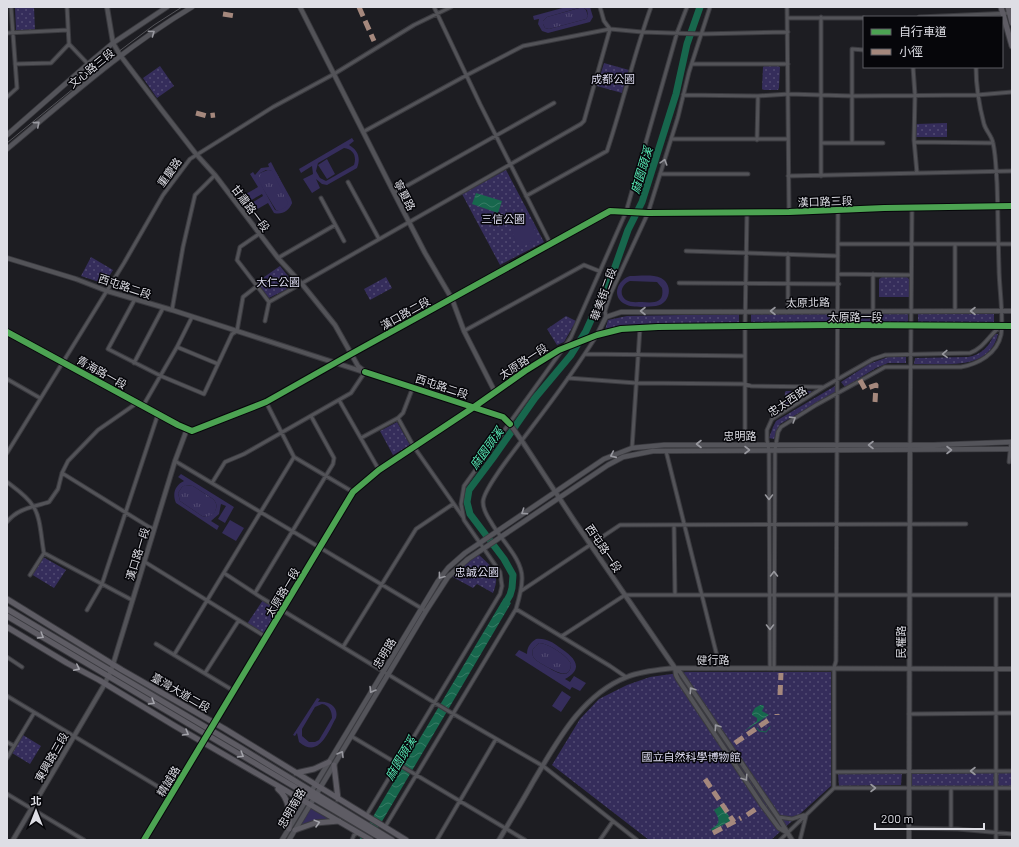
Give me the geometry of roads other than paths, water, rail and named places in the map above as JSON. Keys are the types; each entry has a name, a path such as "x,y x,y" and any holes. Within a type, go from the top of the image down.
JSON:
{"main road":[{"name":"文心路三段","path":"7,135 113,43 167,7"},
{"name":"文心路三段","path":"7,149 120,55 192,7"},
{"path":"1001,7 1002,14"},
{"path":"1008,7 1011,13 1012,23"},
{"path":"1003,17 1012,46"},
{"name":"忠明路","path":"424,610 438,581 448,568 465,553 604,459 632,448 664,444 837,445 1011,442"},
{"name":"忠明路","path":"315,784 424,610 448,577 468,559 559,497 608,465 624,457 653,451 1011,449"},
{"name":"臺灣大道二段","path":"7,599 215,723 406,840"},
{"name":"臺灣大道二段","path":"7,610 111,671 382,837 392,840"},
{"name":"臺灣大道二段","path":"7,616 109,677 209,732"},
{"path":"7,627 371,840"},
{"name":"忠明路","path":"320,788 351,736 386,672"},
{"path":"296,773 314,769 329,762"},
{"path":"334,765 338,799"},
{"path":"267,779 283,792 290,814 289,829"},
{"name":"忠明南路","path":"282,840 315,784"},
{"name":"忠明南路","path":"290,840 320,788"},
{"path":"295,830 315,823 339,821"}],"street":[{"path":"7,97 17,88 11,7"},
{"path":"67,7 70,44 88,64"},
{"path":"107,7 113,43"},
{"name":"寧夏路","path":"300,7 425,253 452,299 464,331 495,392"},
{"path":"434,7 550,243"},
{"name":"重慶路","path":"7,453 107,290 163,195 187,162 196,154 273,107 334,74 414,25 450,7"},
{"path":"600,7 604,21 610,28"},
{"path":"526,196 607,150 622,107 642,32 651,7"},
{"path":"464,520 461,504 464,486 567,346 626,212 677,33 687,7"},
{"name":"華美街二段","path":"385,827 415,774 516,609 523,578 521,569 518,561 495,532 484,508 484,496 521,439 568,378 597,335 606,317 605,310 611,293 648,212 710,7"},
{"path":"787,7 789,212"},
{"path":"975,16 1011,13"},
{"path":"821,17 821,176"},
{"path":"788,18 863,18"},
{"path":"269,302 577,127 584,121 610,28"},
{"path":"363,132 523,46 610,28 642,32 695,34 788,32"},
{"path":"7,33 68,30"},
{"name":"甘肅路一段","path":"113,43 120,55 196,154 215,175 278,258 302,284 335,325 358,366 365,372"},
{"path":"15,64 51,63 70,44"},
{"path":"852,143 852,49 863,50"},
{"path":"692,64 788,64"},
{"path":"913,68 917,173"},
{"path":"772,668 775,450 778,432 782,427 885,367 961,367 980,362 996,347 1001,335 996,171 993,143 985,126 977,94 976,68"},
{"path":"683,96 758,96 789,94 852,96 1012,92"},
{"path":"757,140 758,96"},
{"path":"394,193 554,103"},
{"path":"671,139 788,139"},
{"path":"915,142 993,143"},
{"path":"821,143 882,143"},
{"path":"788,176 1012,171"},
{"path":"660,174 748,174"},
{"path":"172,310 183,247 195,196 215,175"},
{"path":"348,182 379,239"},
{"path":"321,198 344,241"},
{"name":"漢口路三段","path":"631,212 789,212 1012,206"},
{"path":"910,444 912,208"},
{"name":"漢口路二段","path":"187,429 192,431 203,428 266,402 610,211 631,212"},
{"path":"834,788 834,668 836,661 837,595 838,211"},
{"path":"745,444 747,212"},
{"path":"278,258 335,225"},
{"path":"259,234 240,247 238,260 269,302 265,321"},
{"path":"838,244 1012,244"},
{"path":"955,244 955,312"},
{"path":"686,251 838,256"},
{"path":"788,254 788,312"},
{"name":"西屯路二段","path":"7,258 474,407 503,417 509,423"},
{"path":"464,331 584,265 599,271"},
{"path":"838,274 911,275"},
{"path":"873,274 873,311"},
{"path":"679,282 838,284"},
{"path":"135,299 108,349 161,376 204,394 232,334 237,331 243,297 257,286"},
{"path":"134,363 163,308"},
{"name":"太原北路","path":"606,317 621,312 1012,312"},
{"path":"143,406 177,347 192,317"},
{"name":"太原路一段","path":"209,732 354,492 379,470 474,407 530,367 567,346 597,335 621,329 658,326 1012,326"},
{"name":"忠太西路","path":"772,668 769,450 767,444 767,430 772,419 873,359 885,355 970,354 978,350 986,343 992,333 1001,326"},
{"path":"632,448 640,328"},
{"name":"青海路一段","path":"7,332 187,429"},
{"path":"177,347 218,364"},
{"path":"584,354 639,356 745,356"},
{"path":"212,483 225,462 244,454 351,393 365,372"},
{"path":"568,378 636,383 745,384 750,386 824,387"},
{"path":"7,379 40,398"},
{"path":"360,438 403,414 413,387"},
{"path":"339,400 379,470"},
{"path":"266,402 294,457 354,492"},
{"path":"7,522 26,508 49,502 58,489 62,473 68,461 98,430 137,403"},
{"path":"87,610 102,584 158,414"},
{"path":"255,593 325,476 334,458 312,416"},
{"path":"366,816 500,594 502,586 500,572 481,542 464,520 414,447 398,418"},
{"name":"西屯路一段","path":"509,423 675,668 680,672 792,840"},
{"name":"漢口路一段","path":"105,684 111,671 175,461 187,429"},
{"path":"1010,462 1011,442"},
{"path":"664,444 720,668"},
{"name":"民權路","path":"909,840 910,444"},
{"path":"174,655 294,457"},
{"path":"175,461 424,610"},
{"path":"62,473 154,529"},
{"path":"7,482 29,500 37,513 44,553 30,575"},
{"path":"343,647 416,529 453,504"},
{"path":"521,591 620,526 966,524"},
{"path":"674,525 675,595"},
{"path":"44,553 132,600"},
{"path":"144,562 266,637"},
{"path":"224,573 435,703 543,766 637,840"},
{"path":"562,636 625,595 1012,595"},
{"path":"996,595 996,840"},
{"path":"516,609 562,636 626,677"},
{"path":"205,674 239,620"},
{"path":"156,644 234,691"},
{"path":"7,657 22,667"},
{"name":"西屯路一段","path":"675,668 678,679 762,805 779,828 787,833"},
{"name":"健行路","path":"498,840 571,722 585,705 599,693 626,677 646,671 675,668 1012,669"},
{"name":"東興路三段","path":"13,840 105,684"},
{"path":"7,696 172,795"},
{"path":"7,758 34,713"},
{"path":"909,714 1012,713"},
{"name":"精誠路","path":"144,840 209,732"},
{"path":"351,736 524,840"},
{"path":"437,840 496,739"},
{"path":"7,742 14,746"},
{"path":"834,772 1012,771"},
{"path":"780,840 834,788 1012,788"},
{"path":"951,788 951,828"},
{"path":"7,794 84,840"},
{"path":"778,817 792,818 806,815"},
{"path":"800,840 806,815"},
{"path":"600,840 613,821"},
{"path":"909,828 951,828 1012,834"},
{"path":"352,840 354,835 358,833"}],"water":[{"path":"476,193 502,201 498,213 472,204"},
{"path":"504,598 511,603 371,840 359,840"},
{"path":"763,705 764,707 762,711 769,715 743,732 757,721 757,718 752,715 752,713 755,708"},
{"path":"722,805 730,818 730,821 712,831 711,829 718,823 714,810"}],"waterway":[{"name":"麻園頭溪","path":"502,609 510,595 513,575 504,559 470,514 467,502 469,490 535,398 571,355 586,331 615,267 628,230 642,202 676,94 687,44 700,7"},
{"path":"757,728 759,731 766,732 770,727"}],"railway":[{"path":"7,143 118,52 154,25 182,7"}],"park label":[{"name":"成都公園","path":"613,78"},
{"name":"三信公園","path":"503,218"},
{"name":"大仁公園","path":"278,281"},
{"name":"忠誠公園","path":"477,571"},
{"name":"國立自然科學博物館","path":"691,756"}]}
